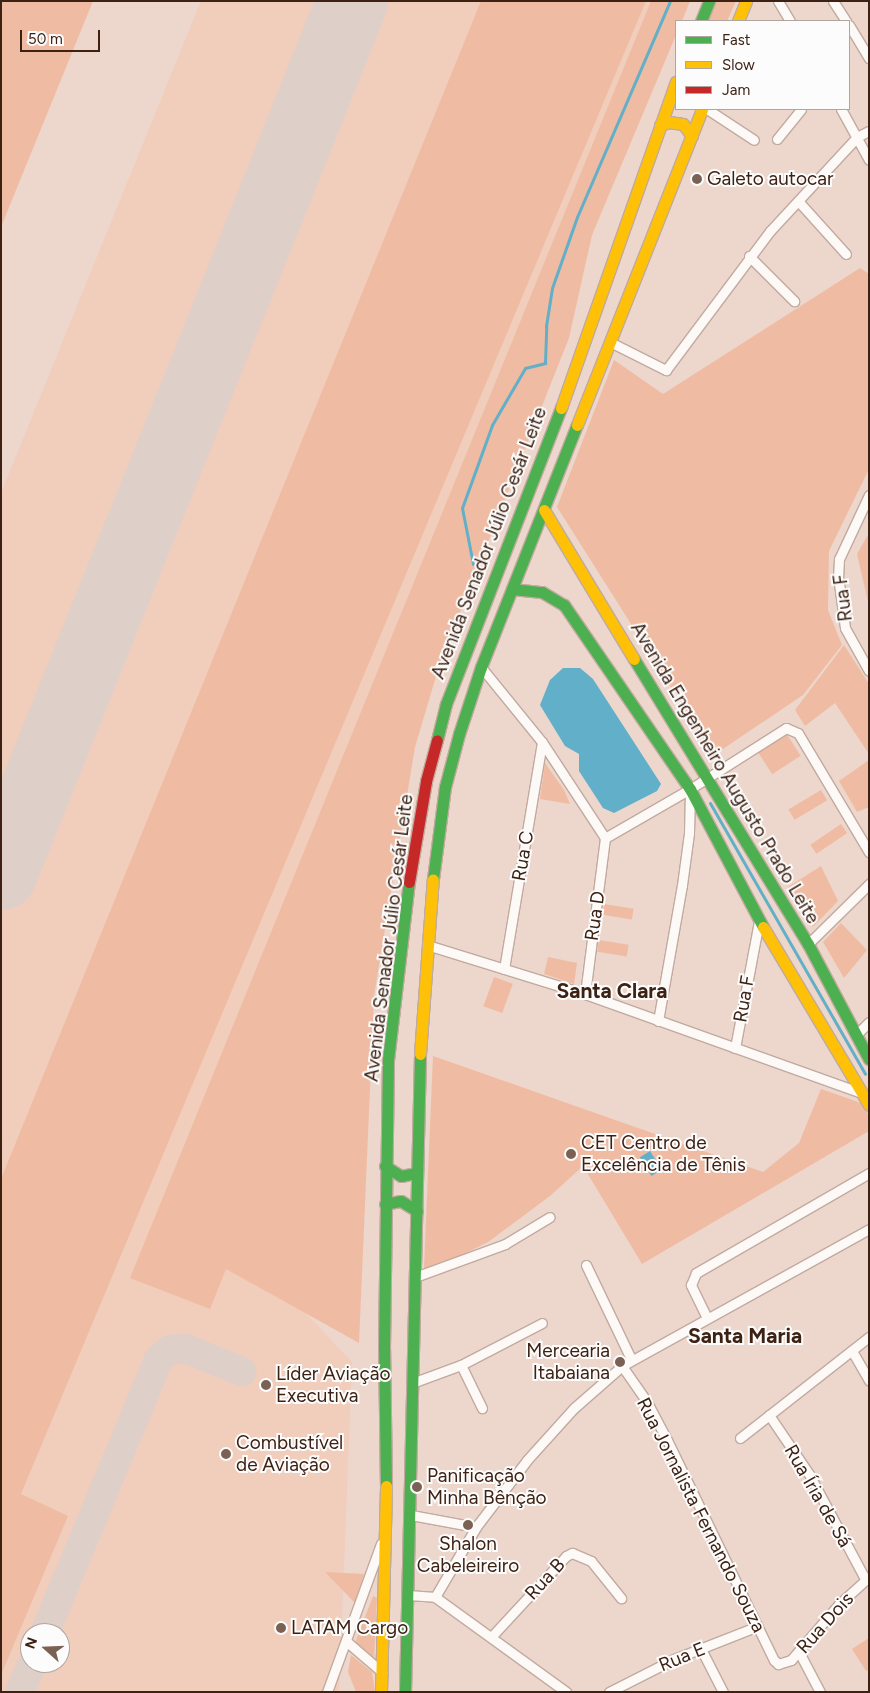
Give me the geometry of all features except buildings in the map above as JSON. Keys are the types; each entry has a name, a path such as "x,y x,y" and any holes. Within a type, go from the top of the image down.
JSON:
{"main road":[{"path":"701,20 709,1"},
{"path":"738,20 746,1"},
{"name":"Avenida Senador Júlio Cesár Leite","path":"381,1692 386,1532 385,1166 388,1060 413,850 426,781 446,704 573,378 675,87"},
{"name":"Avenida Senador Júlio Cesár Leite","path":"405,1692 411,1515 417,1172 427,945 435,848 445,787 459,734 482,668 702,110"},
{"path":"660,125 669,122 683,124 692,136"},
{"name":"Avenida Engenheiro Augusto Prado Leite","path":"544,510 808,944 869,1059"},
{"name":"Avenida Engenheiro Augusto Prado Leite","path":"512,589 542,592 564,605 690,790 759,921 869,1104"},
{"path":"385,1166 401,1176 417,1172"},
{"path":"385,1204 401,1201 417,1211"}],"street":[{"path":"778,1 789,20"},
{"path":"833,1 845,20"},
{"path":"850,27 869,58"},
{"path":"708,110 754,140"},
{"path":"777,139 800,110"},
{"path":"842,110 869,160"},
{"path":"610,342 666,370 749,256 857,137 869,131"},
{"path":"799,202 846,254"},
{"path":"749,256 794,301"},
{"name":"Rua F","path":"869,495 840,558 838,576 845,628 869,671"},
{"path":"482,668 542,742 606,838 690,790 778,731 792,728 869,852"},
{"name":"Rua C","path":"504,970 542,742"},
{"path":"658,1021 682,885 689,834 690,790"},
{"name":"Rua D","path":"585,994 606,838"},
{"path":"808,944 869,884"},
{"name":"Rua F","path":"736,1048 759,921"},
{"path":"427,945 585,994 862,1093"},
{"path":"856,1034 869,1022"},
{"path":"707,1318 691,1284 696,1273 869,1173"},
{"path":"415,1277 504,1244 550,1217"},
{"path":"435,1597 476,1527 528,1460 574,1408 622,1366 631,1359 869,1229"},
{"path":"586,1264 631,1359"},
{"path":"412,1383 461,1365 542,1323"},
{"path":"740,1438 869,1337"},
{"path":"852,1350 869,1380"},
{"path":"461,1365 482,1408"},
{"name":"Rua Jornalista Fernando Souza","path":"622,1366 651,1410 770,1654 778,1664"},
{"name":"Rua Íria de Sá","path":"769,1415 809,1474 867,1578"},
{"path":"411,1515 476,1527"},
{"path":"328,1692 386,1532"},
{"name":"Rua B","path":"492,1636 566,1556 572,1553 591,1561 621,1598"},
{"name":"Rua Dois","path":"778,1664 791,1660 813,1632 867,1578"},
{"path":"408,1595 435,1597 492,1636 566,1692"},
{"name":"Rua E","path":"609,1692 674,1659 758,1626"},
{"path":"346,1642 382,1672"},
{"path":"701,1649 723,1692"},
{"path":"799,1652 820,1692"}],"shaded area":[{"path":"1,1 93,1 1,227"},
{"path":"201,1 681,1 194,1195 352,1362 339,1692 1,1692 1,493"},
{"path":"481,1 646,1 21,1494 68,1516 23,1623 20,1623 20,1630 1,1675 1,1179"},
{"path":"651,1 690,1 682,20 675,20 675,37 592,235 569,338 440,663 415,747 374,996 359,1343 226,1269 210,1309 130,1278"},
{"path":"714,1 736,1 727,20 706,20"},
{"path":"860,268 869,274 869,469 829,551 828,610 842,645 803,695 714,755 557,507 614,360 663,394"},
{"path":"869,533 869,606 857,554"},
{"path":"844,645 869,684 869,754 835,703 805,726 795,710"},
{"path":"786,733 801,756 772,774 757,752"},
{"path":"869,760 869,807 857,812 839,781"},
{"path":"545,763 564,790 570,804 540,799"},
{"path":"821,790 827,800 795,820 788,810"},
{"path":"841,824 847,833 816,854 810,845"},
{"path":"821,866 838,901 813,927 788,887"},
{"path":"604,904 634,909 632,920 602,915"},
{"path":"841,923 867,950 844,978 823,942"},
{"path":"599,940 629,945 627,957 597,952"},
{"path":"548,957 577,963 574,984 544,974"},
{"path":"494,977 513,984 502,1013 483,1006"},
{"name":"CET Centro de Excelência de Tênis","path":"433,1056 763,1172 799,1143 821,1089 861,1103 869,1115 869,1131 642,1264 583,1166 550,1196 488,1242 444,1264 424,1268"},
{"path":"325,1572 364,1574 355,1603"},
{"path":"373,1596 377,1598 374,1660 355,1643"},
{"path":"869,1638 869,1670 866,1671 852,1649"},
{"path":"351,1655 372,1672 375,1692 356,1692 348,1672"}],"water":[{"path":"563,668 580,668 593,679 661,784 657,791 614,813 603,808 579,771 579,754 565,746 540,705 550,680"},
{"path":"650,1151 662,1170 651,1176 640,1157"}],"waterway":[{"path":"473,564 462,508 492,425 525,368 545,363 546,326 552,288 577,217 670,1"},
{"path":"710,803 865,1074"}],"taxiway":[{"path":"48,1623 158,1359 170,1349 185,1348 241,1371"},
{"path":"19,1692 28,1673"}],"runway":[{"path":"1,874 352,1"}],"traffic: fast":[{"path":"701,20 709,1"},
{"path":"437,740 446,704 561,408"},
{"path":"433,879 445,787 459,734 481,667 577,425"},
{"path":"512,589 542,592 564,605 690,789 763,927"},
{"path":"634,659 808,944 869,1059"},
{"path":"386,1486 384,1348 388,1060 409,882"},
{"path":"405,1692 420,1054"},
{"path":"385,1166 401,1176 417,1173"},
{"path":"385,1204 401,1201 417,1211"}],"traffic: slow":[{"path":"738,20 746,1"},
{"path":"561,408 675,85"},
{"path":"577,425 702,110"},
{"path":"660,125 669,122 683,124 692,136"},
{"path":"544,510 634,659"},
{"path":"420,1054 433,879"},
{"path":"763,927 869,1105"},
{"path":"381,1692 386,1486"}],"traffic: jam":[{"path":"409,882 426,781 437,740"}],"place":[{"name":"Galeto autocar","path":"697,179"},
{"name":"CET Centro de Excelência de Tênis","path":"571,1154"},
{"name":"Mercearia Itabaiana","path":"620,1362"},
{"name":"Líder Aviação Executiva","path":"266,1385"},
{"name":"Combustível de Aviação","path":"226,1454"},
{"name":"Panificação Minha Bênção","path":"417,1487"},
{"name":"Shalon Cabeleireiro","path":"468,1525"},
{"name":"LATAM Cargo","path":"281,1628"}],"district":[{"name":"Santa Clara","path":"612,991"},
{"name":"Santa Maria","path":"745,1336"}]}
